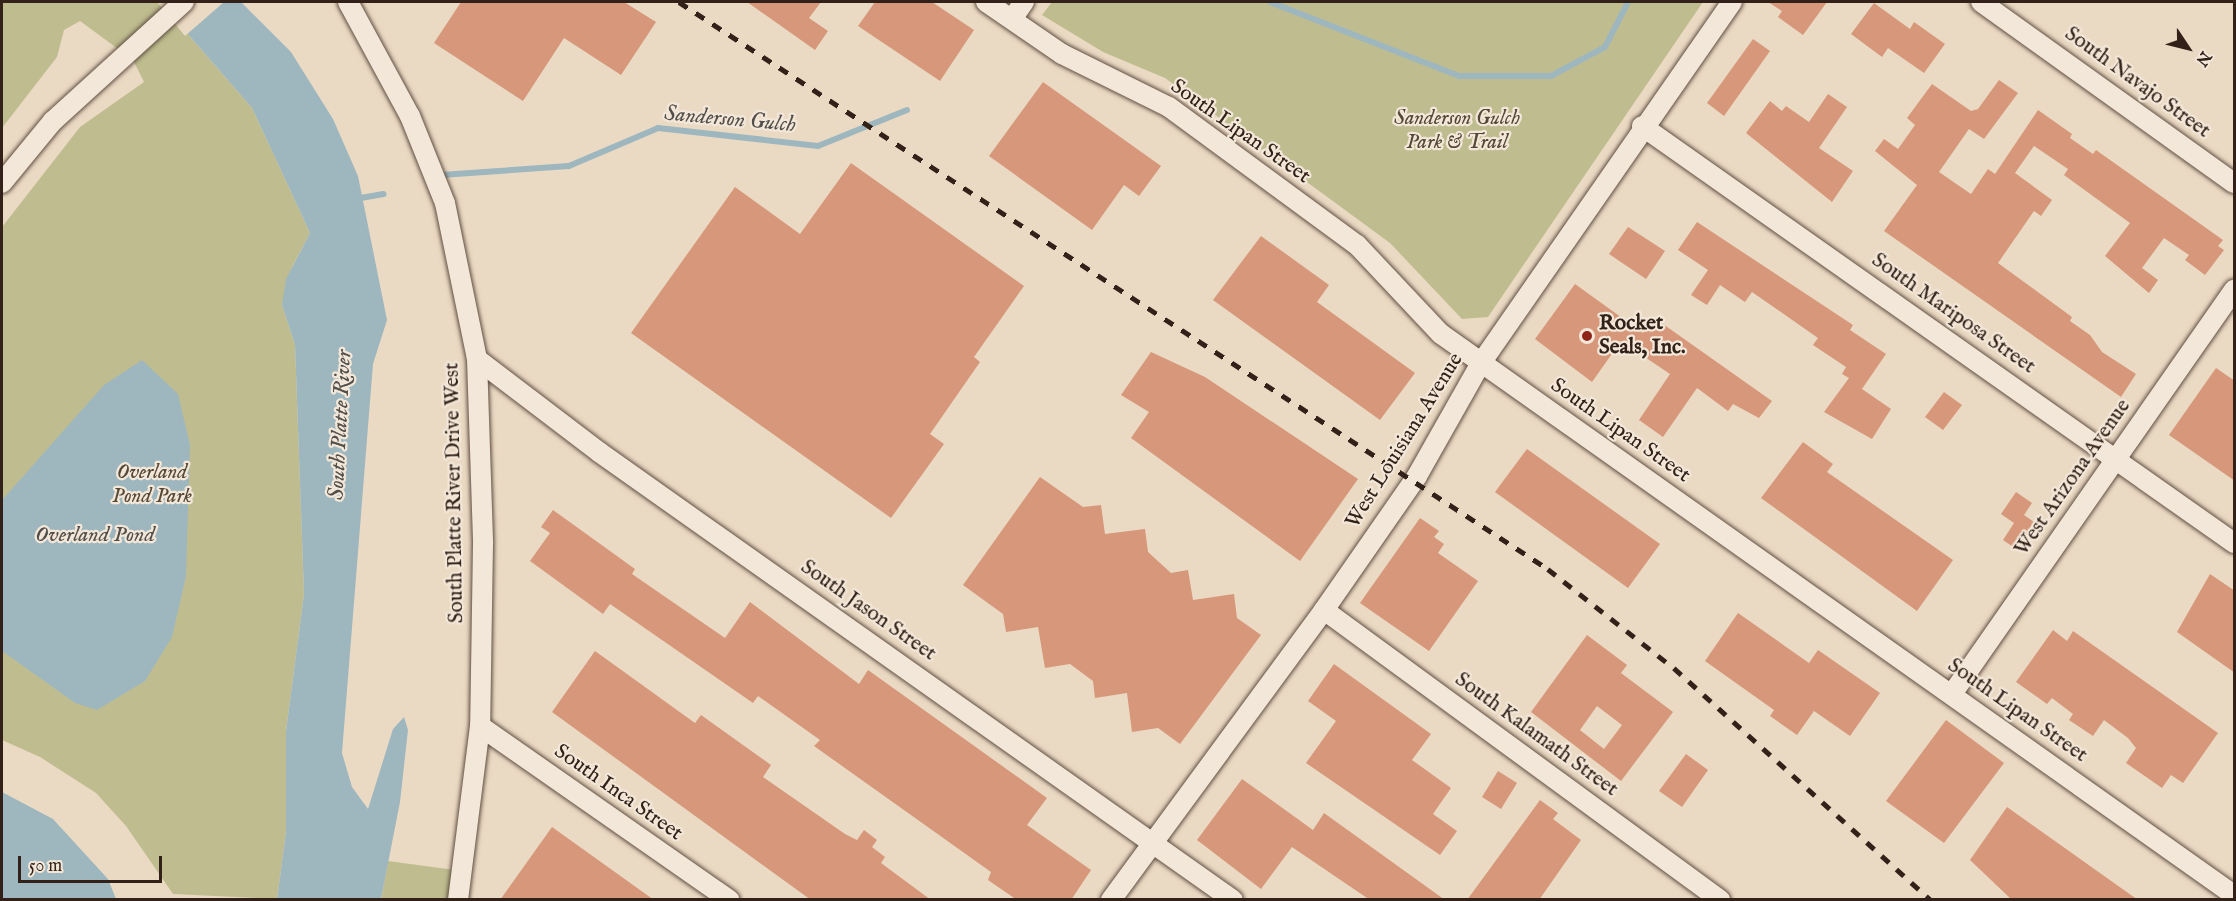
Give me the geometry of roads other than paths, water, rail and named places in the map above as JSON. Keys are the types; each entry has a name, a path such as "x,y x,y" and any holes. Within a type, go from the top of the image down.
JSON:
{"street":[{"path":"2,183 53,121 129,49 184,2"},
{"name":"South Platte River Drive West","path":"348,2 410,116 445,204 477,359 483,533 480,726 458,900"},
{"name":"South Lipan Street","path":"986,2 1062,54 1169,107 1357,244 1441,334 2235,896"},
{"path":"1012,19 1024,2"},
{"name":"West Louisiana Avenue","path":"1111,900 1324,610 1417,476 1481,363 1642,126 1732,2"},
{"name":"South Navajo Street","path":"1981,2 2235,183"},
{"name":"South Mariposa Street","path":"1642,126 2235,543"},
{"name":"West Arizona Avenue","path":"1952,694 2235,290"},
{"name":"South Jason Street","path":"477,359 599,452 1154,840 1233,900"},
{"name":"South Kalamath Street","path":"1324,610 1720,900"},
{"name":"South Inca Street","path":"480,726 729,900"}],"water":[{"name":"South Platte River","path":"160,2 242,3 291,52 333,119 358,176 387,320 373,364 342,753 352,787 368,809 393,729 404,717 408,730 400,802 381,899 277,899 286,832 286,731 304,594 295,345 282,305 286,279 310,233 252,108"},
{"name":"Overland Pond","path":"142,360 178,394 190,445 186,576 172,637 145,681 97,710 75,703 2,651 2,500 104,385"},
{"path":"2,792 53,819 108,879 116,899 2,899"}],"waterway":[{"name":"Sanderson Gulch","path":"1270,2 1459,76 1551,76 1605,47 1628,2"},
{"name":"Sanderson Gulch","path":"441,175 569,166 658,128 818,146 907,110"},
{"name":"Sanderson Gulch","path":"355,199 384,194"}],"railway":[{"path":"679,2 1548,569 1674,668 1931,900"}],"place":[{"name":"Rocket Seals, Inc.","path":"1587,336"}],"park label":[{"name":"Sanderson Gulch Park & Trail","path":"1457,131"},
{"name":"Overland Pond Park","path":"152,485"}]}
